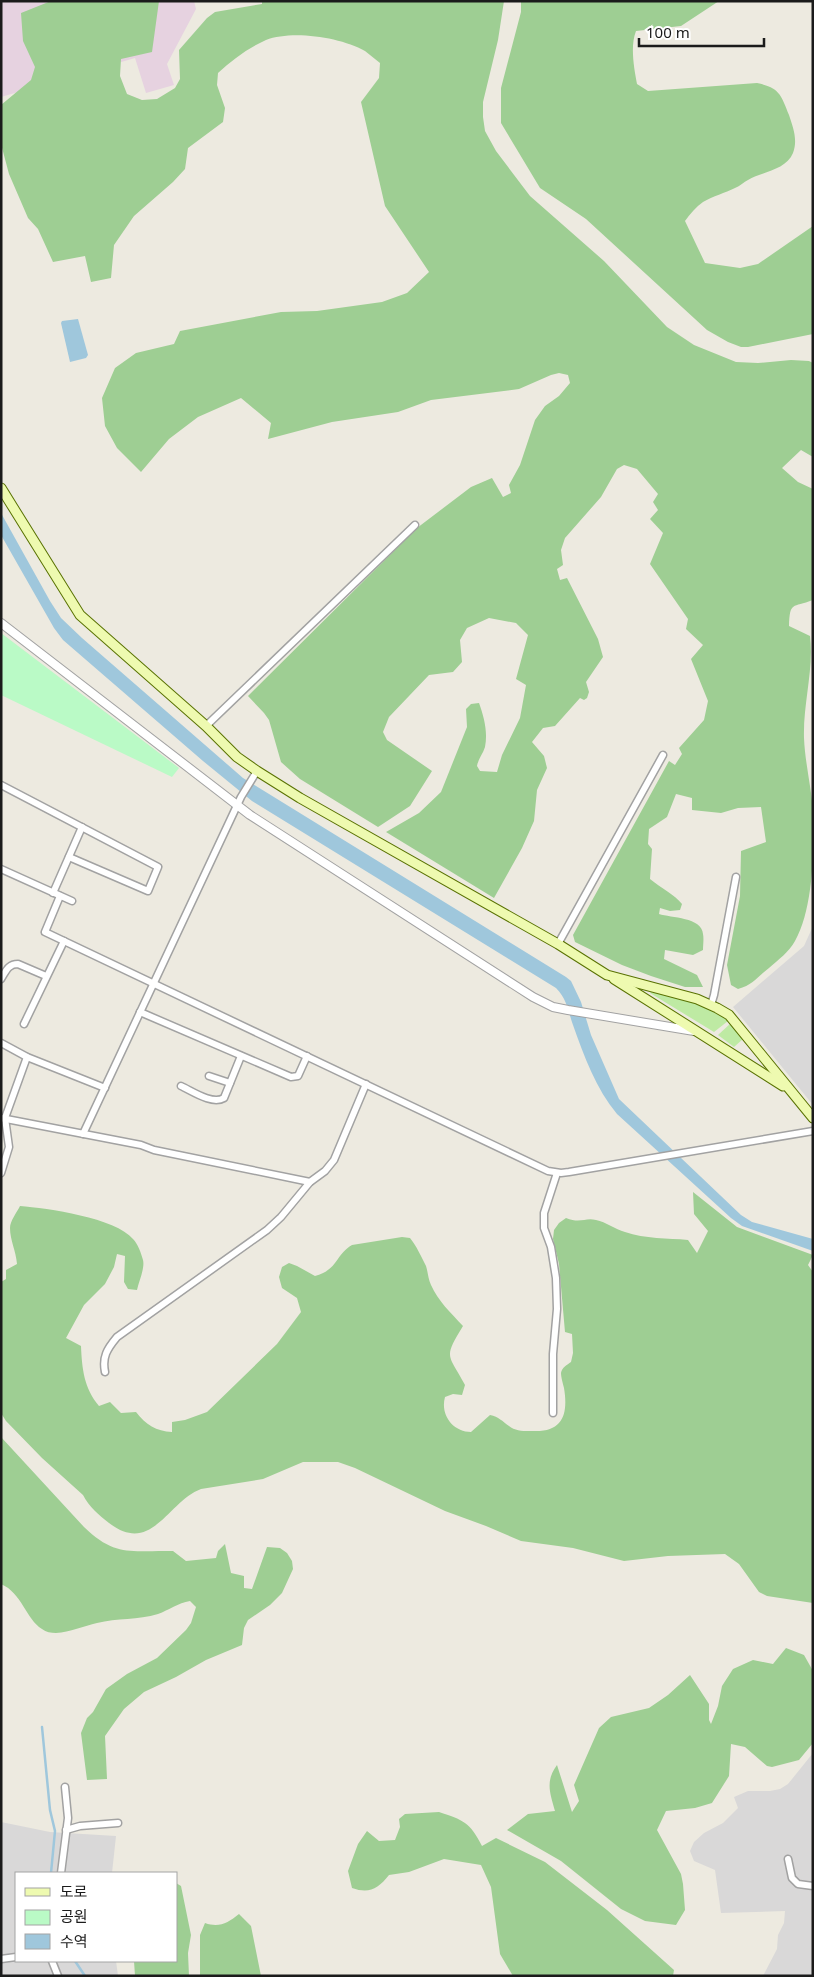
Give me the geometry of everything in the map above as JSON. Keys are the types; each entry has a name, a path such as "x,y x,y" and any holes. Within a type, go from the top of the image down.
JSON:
{"main road":[{"path":"2,492 80,615 206,726 254,775 300,798 558,944 790,1090"},
{"path":"607,975 696,999 711,1005 729,1016 813,1118"}],"street":[{"path":"206,726 415,525"},
{"path":"1,623 238,806 533,997 553,1007 696,1031"},
{"path":"558,944 663,755"},
{"path":"84,1134 140,1012 254,775"},
{"path":"1,785 158,867 148,891 69,857"},
{"path":"53,893 82,827"},
{"path":"1,869 72,902"},
{"path":"711,1005 736,877"},
{"path":"60,896 45,932 548,1171 557,1173 813,1131"},
{"path":"24,1024 64,941"},
{"path":"1,979 10,965 13,964 18,964 46,976"},
{"path":"140,1012 291,1077 298,1076 307,1056"},
{"path":"1,1043 27,1057 105,1088"},
{"path":"181,1086 217,1100 224,1098 241,1056"},
{"path":"1,1173 9,1147 3,1118 27,1057"},
{"path":"209,1076 230,1083"},
{"path":"105,1372 104,1356 118,1337 267,1230 282,1217 310,1182 325,1171 334,1160 366,1084"},
{"path":"3,1118 141,1145 154,1150 310,1182"},
{"path":"553,1413 553,1354 557,1309 556,1278 551,1247 544,1228 544,1213 557,1173"},
{"path":"61,1872 68,1818 65,1787"},
{"path":"66,1830 80,1826 118,1823"},
{"path":"788,1859 792,1878 798,1884 813,1886"},
{"path":"1,1959 15,1957"},
{"path":"52,1962 58,1976"}],"shaded area":[{"path":"1,1 194,1 196,9 167,64 174,85 146,93 135,58 1,97"},
{"path":"813,926 813,1105 733,1007 804,946"},
{"path":"813,1753 813,1976 763,1976 777,1949 778,1935 784,1923 785,1911 721,1913 715,1870 694,1861 690,1851 694,1842 704,1833 723,1823 738,1808 734,1797 748,1791 780,1789 788,1784"},
{"path":"1,1822 50,1832 116,1836 112,1872 15,1872 15,1962 116,1962 118,1976 1,1976"}],"green space":[{"path":"51,1 159,1 152,52 121,59 120,76 127,94 142,100 157,99 175,88 180,79 179,50 207,18 215,12 262,4 262,1 504,1 498,40 483,102 483,117 485,131 496,151 530,196 604,261 667,327 694,345 736,362 758,363 791,360 813,363 813,457 801,450 782,468 798,482 813,489 813,600 796,605 791,609 789,626 810,636 811,661 804,738 813,810 812,877 806,912 795,941 783,956 751,983 738,989 731,985 727,965 740,896 741,851 766,842 761,807 738,808 721,813 692,810 692,798 676,794 667,817 649,829 648,844 652,849 650,879 682,904 680,910 670,911 660,908 659,914 692,921 701,928 703,936 703,950 693,955 665,950 664,959 697,975 703,987 685,987 622,965 575,942 573,935 669,761 675,765 682,754 679,748 704,720 708,701 691,659 703,645 686,629 688,619 650,564 663,533 650,519 658,510 653,502 658,494 637,469 624,465 617,469 601,497 565,538 561,550 563,565 557,569 560,580 567,578 598,639 603,657 586,682 589,692 587,698 584,700 580,698 555,726 543,728 532,742 544,756 547,768 537,790 534,821 522,848 494,898 386,832 419,813 441,792 467,727 466,709 471,704 479,703 486,730 485,747 477,766 480,771 497,772 502,755 520,718 526,685 516,679 528,635 516,623 489,618 467,628 460,640 462,662 453,672 429,675 389,717 383,732 387,740 432,771 410,806 378,827 300,779 281,762 269,720 248,696 417,528 471,487 492,478 503,497 511,493 509,485 520,465 535,420 545,406 559,396 570,383 568,375 559,373 551,375 519,389 431,400 398,412 332,422 268,439 271,423 241,398 198,417 169,439 141,472 117,448 105,426 102,398 115,368 136,353 174,344 180,331 281,312 317,311 382,302 407,293 429,272 385,206 361,102 379,78 380,63 355,46 316,36 302,35 266,40 240,55 218,73 217,85 225,108 223,122 188,148 185,169 134,216 114,245 111,278 91,282 85,256 53,262 38,229 28,218 9,174 1,144 1,105 31,80 35,67 23,41 21,13"},
{"path":"521,1 719,1 681,26 636,31 633,50 637,84 648,91 757,83 771,87 779,93 789,115 794,134 795,143 790,159 773,170 754,177 703,202 685,221 705,263 740,268 758,264 813,226 813,334 748,347 741,347 728,342 707,330 586,219 540,188 501,123 501,88 521,12"},
{"path":"1,633 179,768 172,777 1,695"},
{"path":"651,992 703,1006 713,1010 728,1021 714,1032"},
{"path":"731,1023 743,1039 734,1047 718,1035"},
{"path":"693,1192 737,1227 813,1255 808,1265 813,1272 813,1603 767,1596 759,1592 739,1564 725,1554 668,1556 624,1561 573,1548 521,1541 445,1511 355,1468 338,1462 303,1462 263,1479 201,1489 189,1495 159,1523 148,1530 137,1533 124,1532 109,1523 95,1510 83,1495 42,1458 6,1421 1,1413 1,1282 6,1279 6,1270 17,1264 10,1225 20,1206 80,1215 112,1225 133,1239 140,1252 143,1267 137,1290 128,1289 124,1282 125,1256 117,1254 114,1267 105,1284 84,1305 66,1338 81,1346 82,1363 87,1385 99,1406 110,1402 121,1413 136,1412 152,1426 172,1432 172,1422 185,1420 207,1412 277,1344 301,1312 297,1298 282,1288 279,1277 282,1267 289,1263 315,1276 328,1270 342,1253 352,1245 402,1237 410,1238 426,1266 429,1280 437,1296 463,1326 452,1345 450,1356 465,1385 462,1395 453,1394 445,1397 444,1410 449,1421 459,1429 471,1432 490,1415 512,1428 522,1431 536,1431 553,1428 562,1418 565,1397 561,1373 571,1362 573,1353 572,1334 565,1332 559,1264 553,1239 554,1230 566,1218 575,1220 592,1219 633,1234 688,1240 697,1253 708,1231 694,1214"},
{"path":"1,1437 84,1527 95,1537 115,1548 135,1551 173,1551 186,1561 216,1558 218,1551 225,1544 231,1573 244,1576 244,1588 252,1589 267,1547 280,1548 287,1553 292,1561 293,1569 282,1593 270,1605 248,1620 244,1628 242,1645 206,1660 144,1692 124,1709 105,1736 107,1779 87,1780 81,1733 87,1718 93,1712 106,1689 127,1674 157,1658 186,1630 191,1623 196,1607 190,1601 150,1616 105,1621 56,1633 45,1631 37,1625 14,1593 1,1584"},
{"path":"786,1648 804,1655 813,1671 813,1743 799,1760 772,1767 767,1766 745,1747 731,1744 729,1776 712,1803 695,1808 666,1811 657,1830 681,1874 683,1884 685,1910 676,1925 645,1921 621,1909 561,1861 507,1830 528,1814 555,1811 550,1793 550,1782 557,1765 572,1812 579,1801 574,1785 599,1728 611,1717 649,1708 668,1695 690,1675 709,1704 709,1720 711,1724 718,1706 722,1686 733,1669 753,1660 773,1664"},
{"path":"439,1812 465,1823 474,1832 482,1846 496,1838 545,1862 607,1910 674,1970 673,1976 513,1976 500,1954 491,1887 481,1865 444,1859 409,1872 389,1875 381,1884 373,1889 358,1890 352,1888 348,1871 358,1844 367,1831 379,1841 395,1840 400,1827 399,1819 405,1814"},
{"path":"178,1884 181,1886 191,1935 188,1953 189,1976 135,1976 134,1962 178,1962"},
{"path":"239,1914 251,1926 261,1976 200,1976 200,1935 205,1923 223,1924"}],"water":[{"path":"78,319 88,355 86,358 70,362 61,323 62,321"},
{"path":"1,513 61,618 82,638 243,778 571,981 581,1002 591,1035 619,1099 741,1215 752,1222 813,1239 813,1251 742,1226 617,1114 591,1072 565,1001 556,988 252,801 63,640 54,628 1,535"}],"waterway":[{"path":"42,1727 50,1810 55,1831 51,1872"},
{"path":"76,1962 85,1976"}]}
